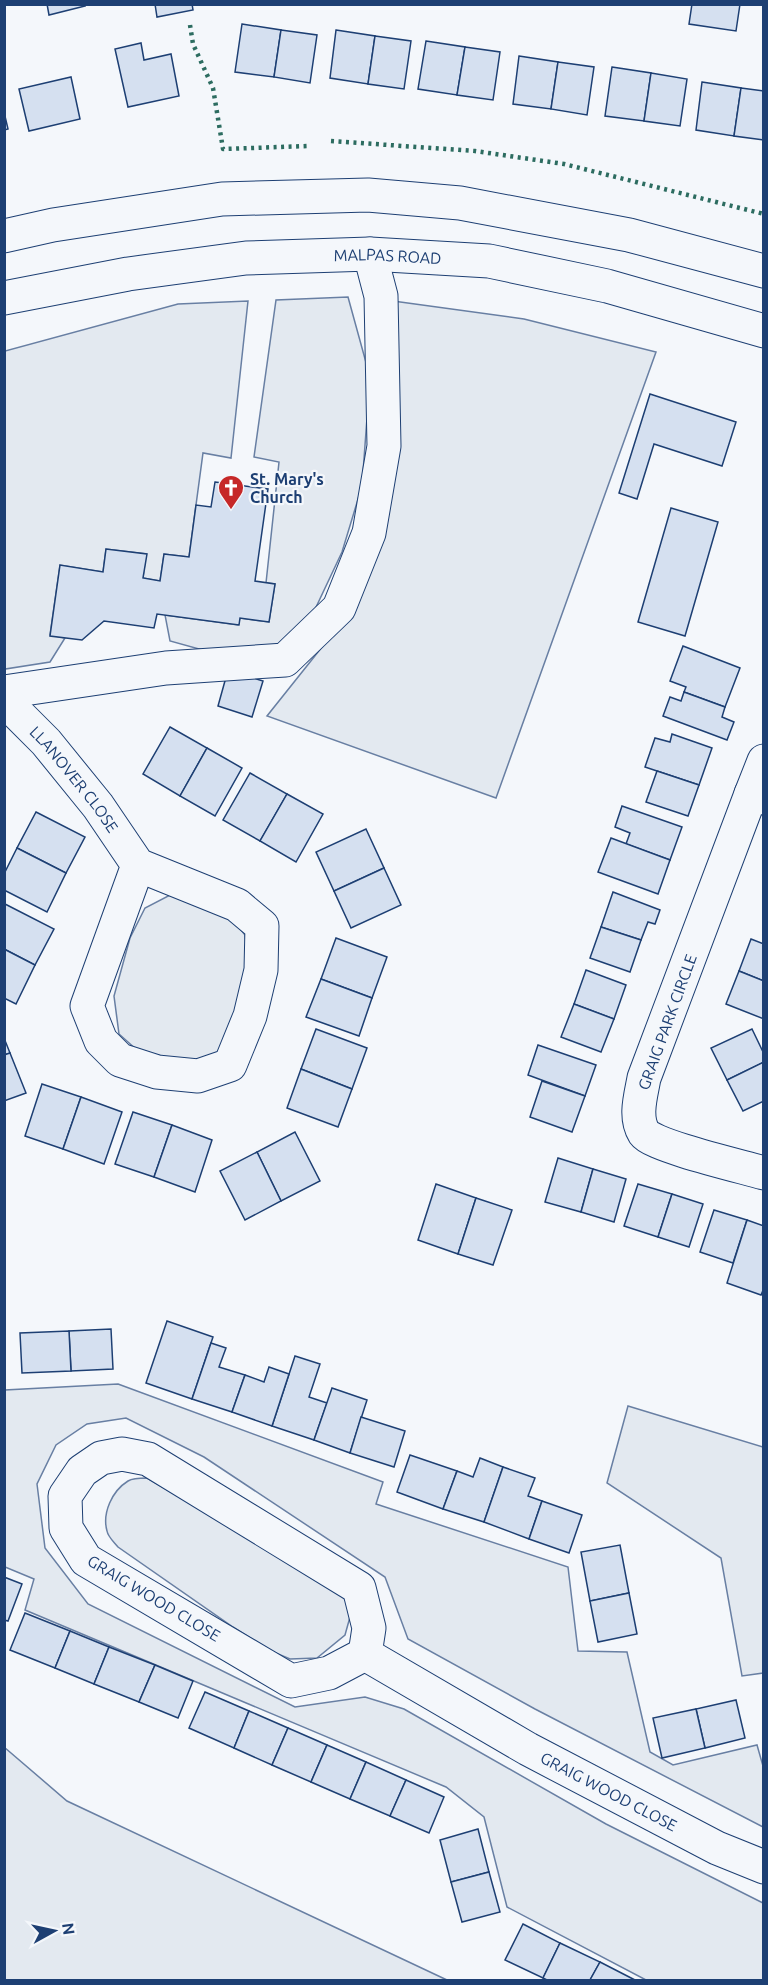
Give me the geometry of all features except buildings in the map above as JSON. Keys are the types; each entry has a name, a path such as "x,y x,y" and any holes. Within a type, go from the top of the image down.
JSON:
{"street":[{"path":"4,236 53,225 222,199 368,195 460,202 629,235 764,271"},
{"path":"4,692 166,668 285,660 339,608 369,533 384,446 381,296 370,254"},
{"name":"MALPAS ROAD","path":"4,298 128,274 246,258 370,254 489,261 607,286 764,331"},
{"name":"LLANOVER CLOSE","path":"4,700 46,742 69,770 98,806 138,865"},
{"name":"GRAIG PARK CIRCLE","path":"764,761 757,796 644,1078 639,1101 640,1124 646,1136 668,1146 764,1173"},
{"path":"138,865 237,905 262,926 261,970 250,1016 230,1065 198,1076 157,1072 120,1060 101,1041 87,1006 138,865"},
{"name":"GRAIG WOOD CLOSE","path":"122,1454 148,1460 359,1587 369,1628 365,1654 329,1673 291,1681 86,1560 66,1528 65,1496 82,1471 101,1458 122,1454"},
{"name":"GRAIG WOOD CLOSE","path":"365,1654 528,1749 717,1848 764,1867"}],"shaded area":[{"path":"348,297 370,377 362,486 342,552 309,622 277,648 217,654 170,641 165,615 238,625 240,618 269,622 275,584 266,583 279,462 254,457 276,300"},
{"path":"248,301 231,458 203,453 189,557 164,554 160,581 143,578 146,554 106,549 103,572 60,565 50,635 65,638 50,662 5,669 5,351 178,304"},
{"path":"393,301 524,319 656,352 496,798 267,716 346,617"},
{"path":"170,895 231,917 245,935 248,960 236,1010 222,1049 206,1061 178,1060 137,1050 119,1034 114,996 130,938 145,908"},
{"path":"118,1384 383,1482 376,1504 568,1567 578,1651 627,1652 650,1752 673,1765 757,1745 763,1766 763,1827 535,1709 408,1639 385,1577 204,1457 126,1418 87,1424 56,1445 37,1484 45,1548 88,1604 295,1707 365,1697 404,1709 606,1824 763,1903 763,1980 646,1980 507,1907 484,1817 446,1787 25,1610 34,1579 5,1567 5,1390"},
{"path":"628,1406 763,1447 763,1673 742,1676 721,1558 607,1483"},
{"path":"147,1478 336,1588 346,1601 350,1617 345,1635 317,1658 290,1659 271,1651 233,1627 118,1547 107,1531 107,1510 113,1496 122,1485 135,1479"},
{"path":"4,1747 67,1801 447,1980 5,1980"}],"hedge":[{"path":"190,25 193,44 213,88 223,149 308,146"},
{"path":"331,141 475,151 564,164 764,214"}],"place":[{"name":"St. Mary's Church","path":"231,511"}]}
